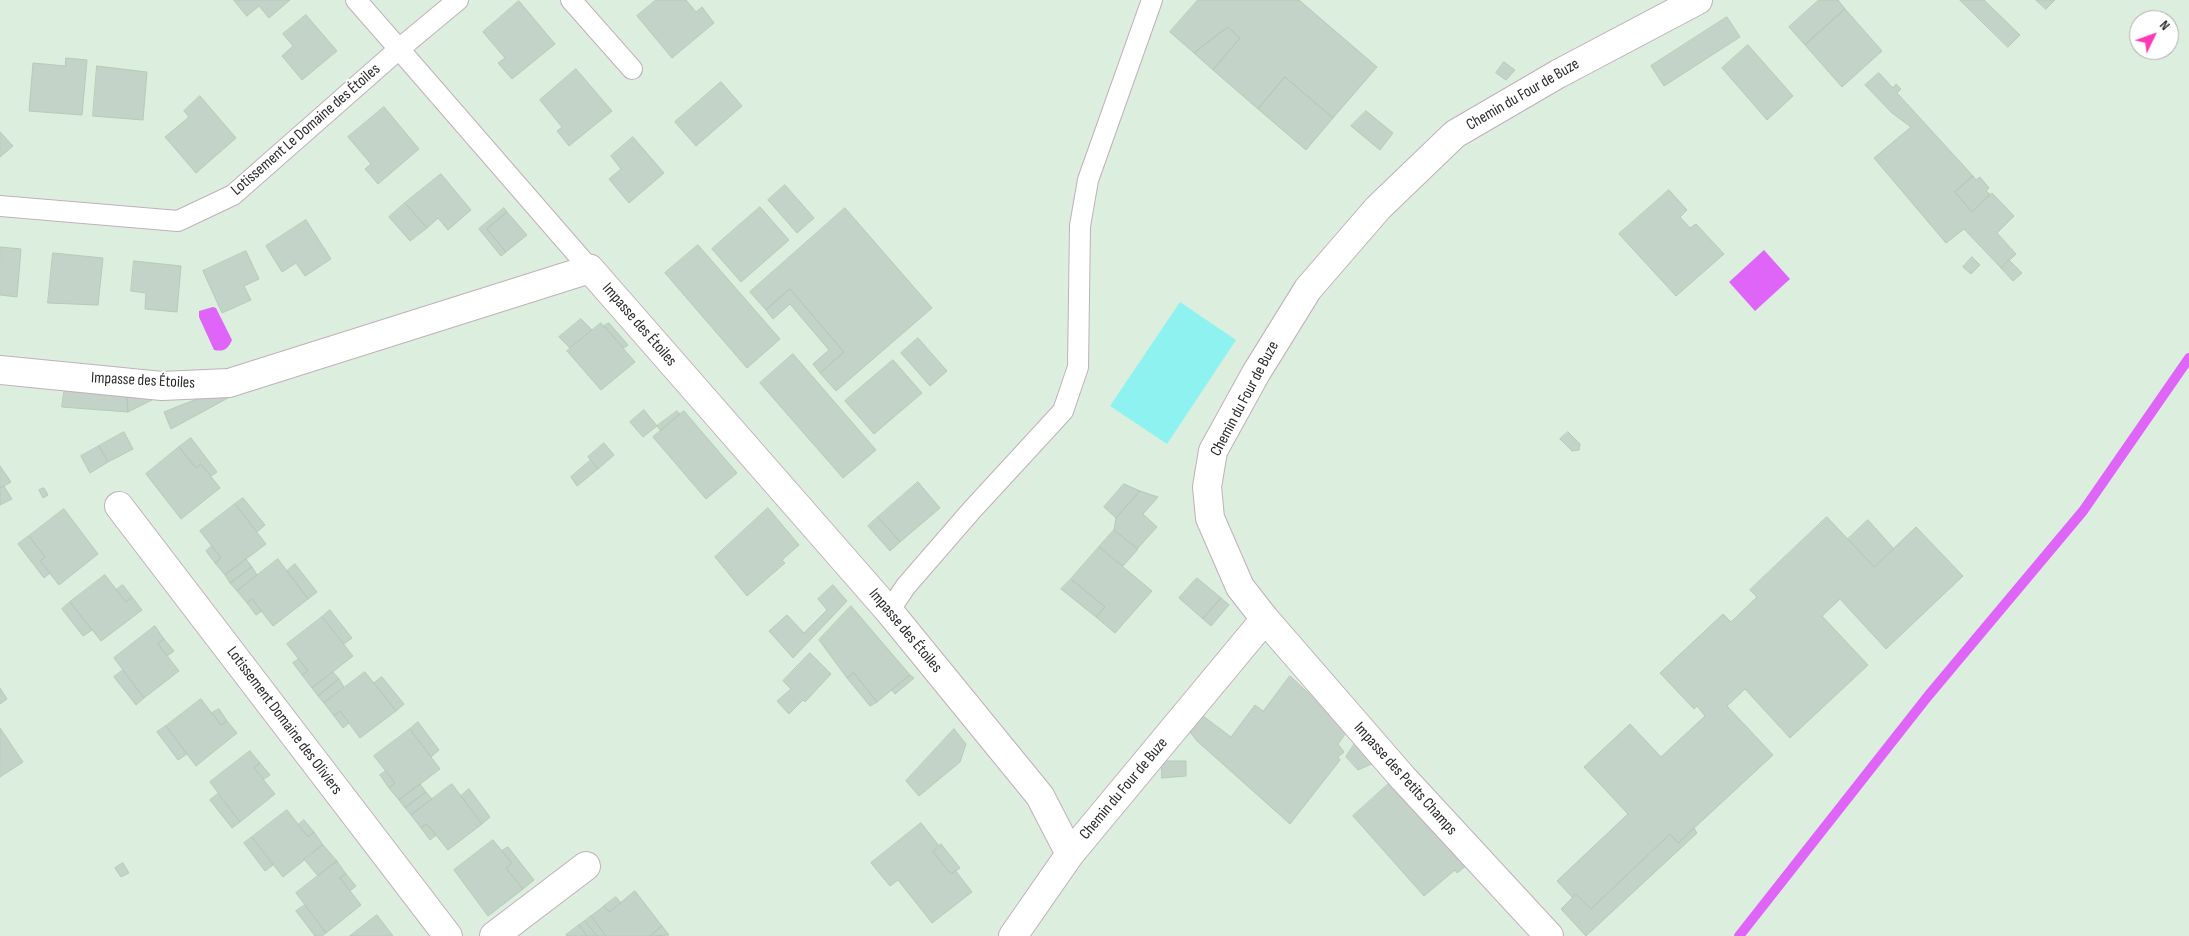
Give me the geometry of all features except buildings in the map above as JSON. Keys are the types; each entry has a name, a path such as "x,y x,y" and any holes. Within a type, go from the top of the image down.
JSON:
{"street":[{"name":"Chemin du Four de Buze","path":"1013,936 1070,854 1265,619 1240,587 1210,518 1207,487 1213,451 1256,373 1308,289 1378,208 1455,134 1558,74 1698,0"},
{"name":"Impasse des Étoiles","path":"0,370 162,386 229,383 590,268 889,611 1040,796 1070,854"},
{"name":"Lotissement Domaine des Oliviers","path":"119,506 448,936"},
{"name":"Impasse des Petits Champs","path":"1265,619 1403,778 1549,936"},
{"path":"494,936 586,866"}],"lane":[{"path":"356,0 590,268"},
{"name":"Lotissement Le Domaine des Étoiles","path":"0,206 178,221 233,195 399,49 458,0"},
{"path":"571,0 632,69"},
{"path":"889,611 906,586 970,512 1063,411 1078,367 1080,226 1088,180 1152,0"}],"shaded area":[{"path":"1764,250 1790,279 1755,311 1729,282"},
{"path":"1180,302 1236,340 1167,444 1110,406"},
{"path":"213,307 216,308 232,340 227,348 220,351 214,350 199,317 199,311"}],"waterway":[{"path":"1739,936 1928,696 2083,511 2189,358"}]}
